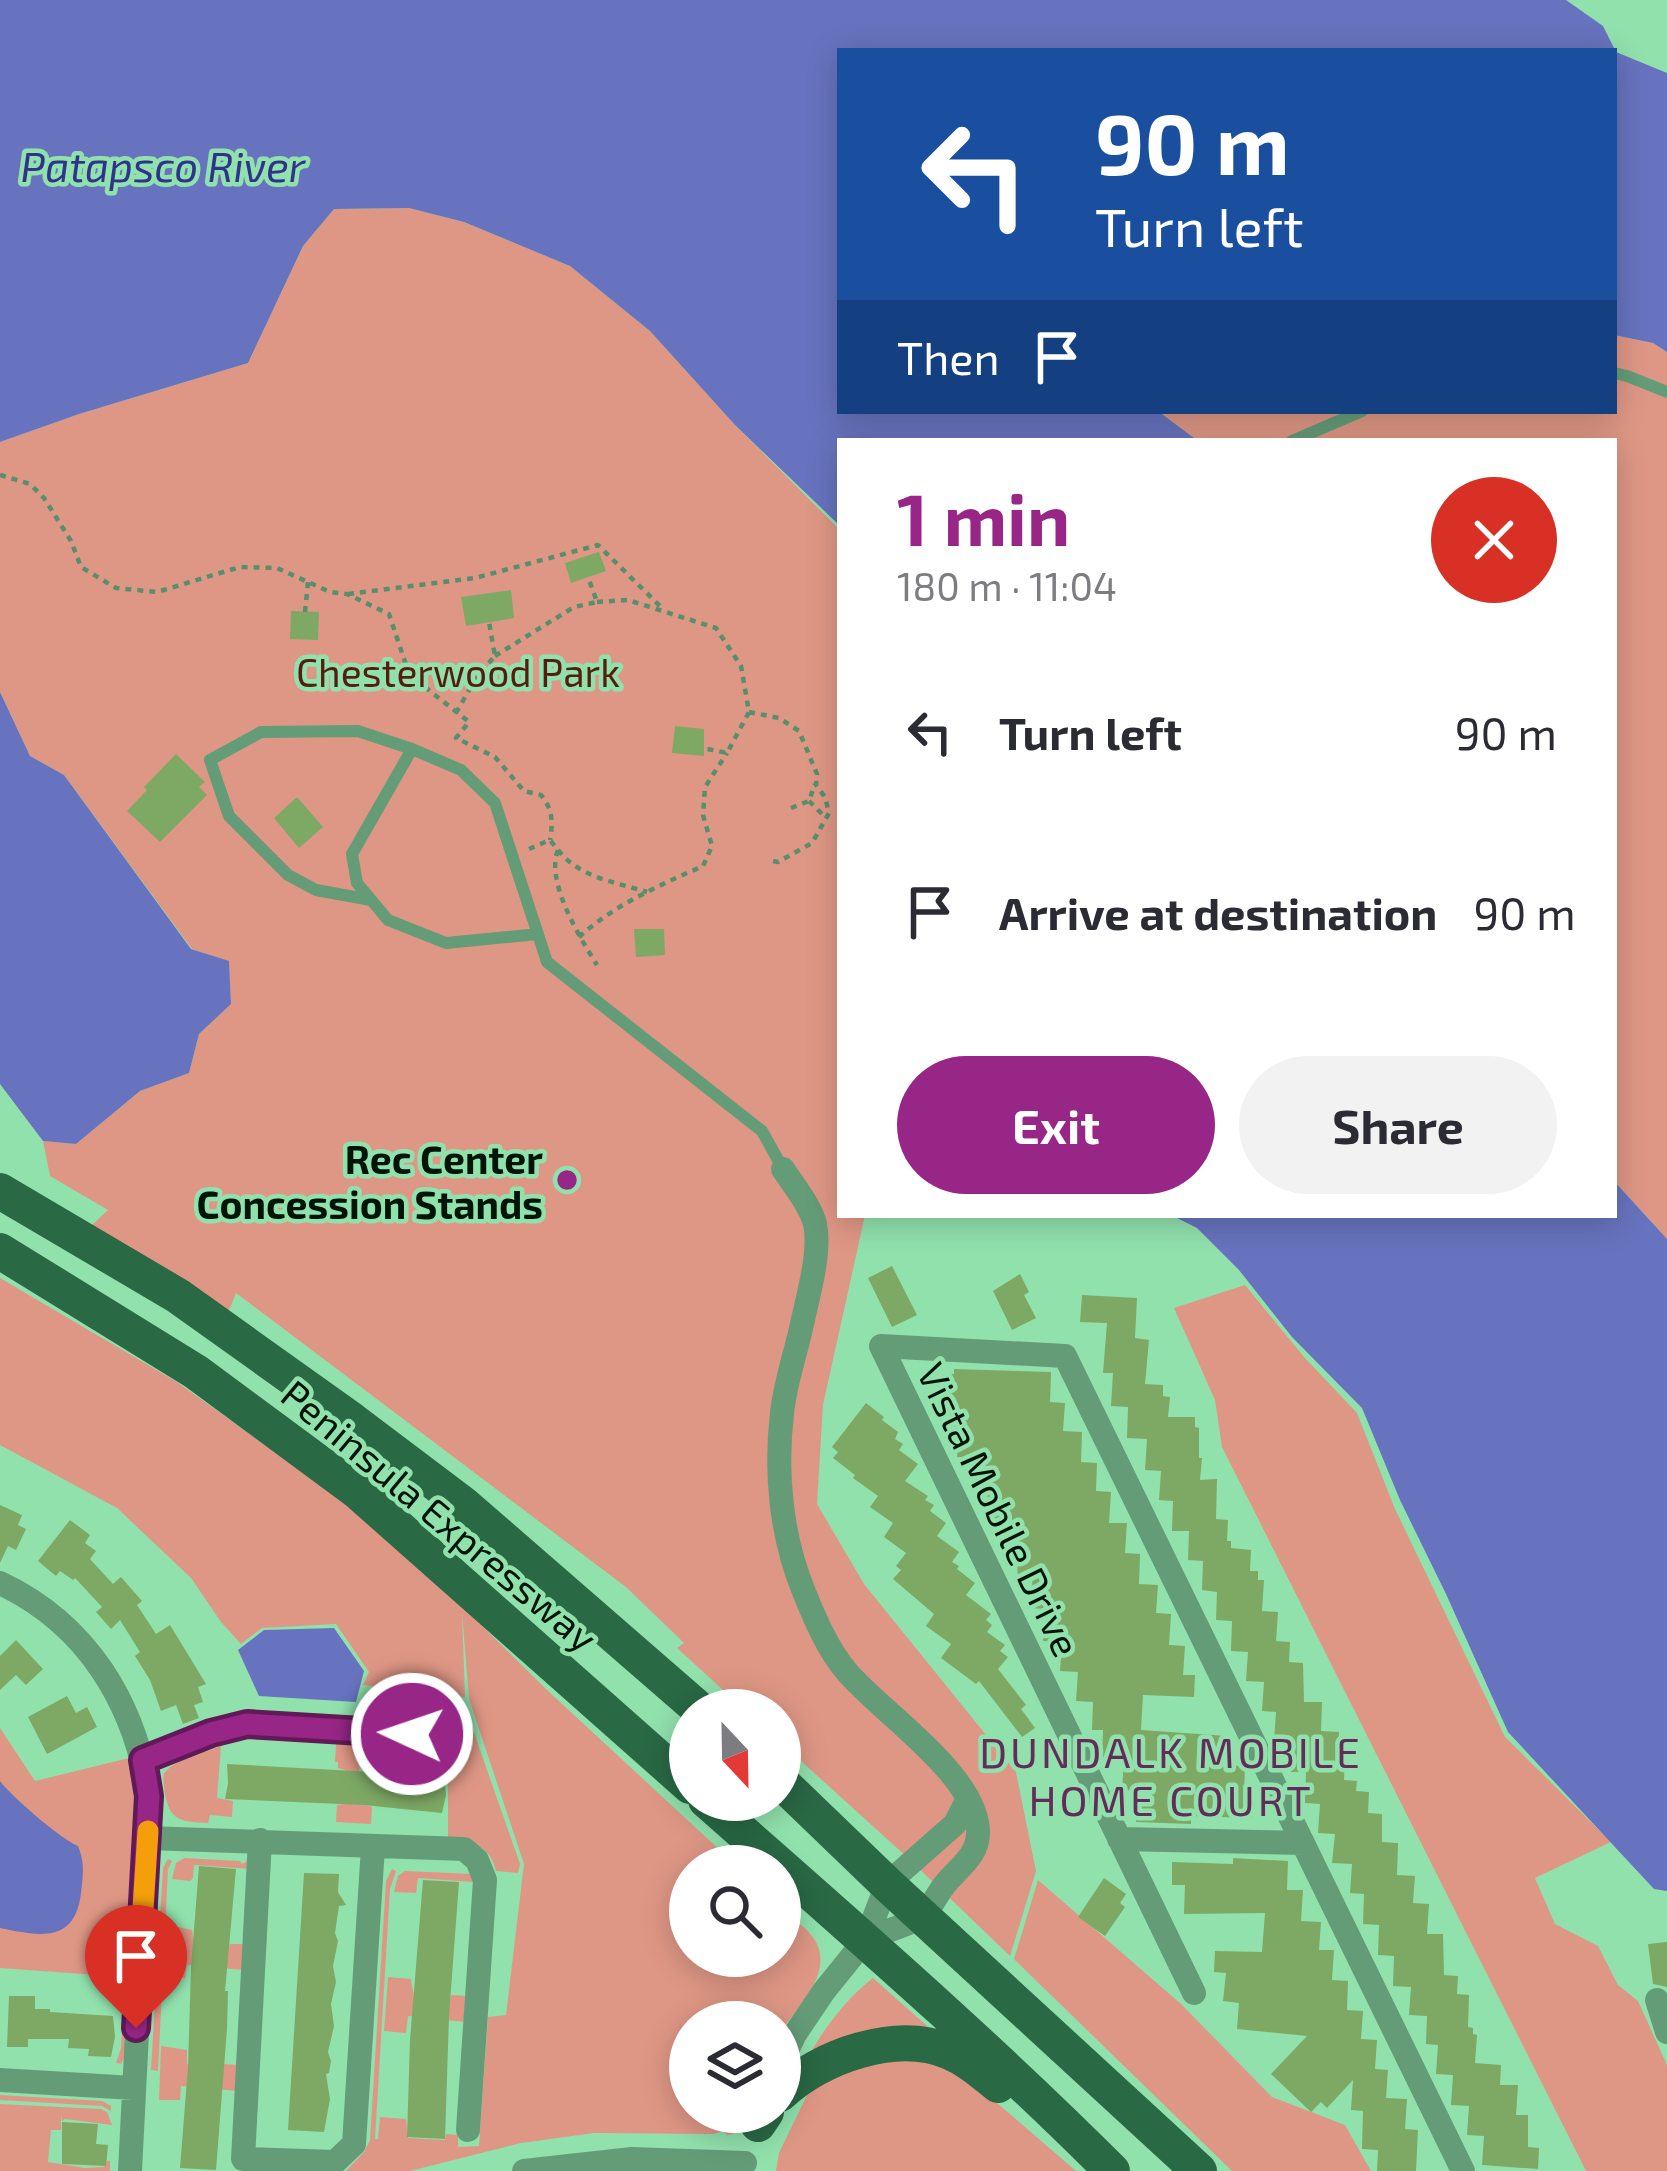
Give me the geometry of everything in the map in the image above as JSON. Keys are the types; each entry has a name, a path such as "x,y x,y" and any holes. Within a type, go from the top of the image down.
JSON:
{"main road":[{"name":"Peninsula Expressway","path":"0,1191 178,1296 353,1421 463,1504 676,1689"},
{"name":"Peninsula Expressway","path":"0,1251 196,1372 357,1491 669,1767"},
{"path":"801,1801 1199,2171"},
{"path":"730,1821 1027,2086 1111,2171"},
{"path":"801,2076 852,2053 883,2046 922,2044 948,2051 973,2065 1047,2131 1111,2171"}],"street":[{"path":"783,1169 808,1208 816,1244 782,1411 780,1486 789,1552 830,1649 866,1694 936,1756 968,1798 979,1834 970,1858 923,1916 866,1939"},
{"name":"Vista Mobile Drive","path":"1194,1993 881,1346 1064,1356 1463,2171"},
{"path":"0,1583 40,1608 94,1658 130,1720 143,1760 149,1796 130,2171"},
{"path":"801,2024 866,1939 887,1884 955,1824 968,1798"},
{"path":"147,1838 464,1849 478,1860 485,1880 468,2130"},
{"path":"1119,1839 1303,1843"},
{"path":"260,1840 243,2159 335,2162 354,2144 373,1846"},
{"path":"1657,2000 1667,2032"},
{"path":"0,2080 133,2088"},
{"path":"524,2171 632,2159 744,2167 756,2133"}],"lane":[{"path":"1617,374 1667,392"},
{"path":"1299,438 1356,414"},
{"path":"371,900 316,890 288,874 229,816 210,760 261,732 358,731 461,770 495,803 547,962 762,1131 783,1169"},
{"path":"412,749 352,854 357,884 388,920 446,943 538,934"},
{"path":"143,1760 247,1724 443,1736"}],"path":[{"path":"0,475 30,484 70,541 81,567 116,588 158,592 240,567 277,568 389,614 405,662 420,683 469,722 456,738 495,757 524,791 541,795 548,803 553,820 550,840 566,860 584,873 647,892"},
{"path":"347,595 475,578 598,545 664,610"},
{"path":"588,578 597,602"},
{"path":"305,612 308,582"},
{"path":"456,712 495,656 574,608 597,602 628,601 716,628 741,666 749,712 704,787 703,814 713,837 704,866 647,892 579,937"},
{"path":"489,622 495,656"},
{"path":"749,712 779,718 799,731 829,813 812,843 778,862 768,860"},
{"path":"703,748 727,753"},
{"path":"791,808 809,801 817,778"},
{"path":"809,801 826,818"},
{"path":"512,856 550,840"},
{"path":"558,850 553,862 570,923 597,965"}],"green space":[{"name":"Chesterwood Park","path":"409,208 464,222 570,266 650,331 837,527 837,1218 864,1218 823,1405 817,1504 864,1584 1016,1772 1036,1871 1010,1956 801,1761 801,1689 722,1689 677,1648 684,1643 626,1587 236,1293 228,1313 91,1226 108,1210 50,1176 43,1141 76,1144 140,1091 189,1073 199,1034 231,1004 229,962 192,949 64,775 30,756 0,692 0,442 248,363 303,246 334,209"},
{"path":"1617,336 1653,343 1667,352 1667,1239 1617,1184 1617,438 1194,438 1162,414 1617,414"},
{"path":"0,1278 177,1382 353,1508 669,1803 669,1821 688,1821 714,1845 669,1845 669,1977 801,1977 801,1925 809,1932 820,1954 820,1966 801,2004 669,2001 669,2133 717,2133 714,2134 594,2133 521,2143 410,2171 346,2171 370,2140 386,1881 392,1869 396,1871 390,1889 375,2139 380,2117 406,2119 408,2138 445,2140 446,2134 458,2135 458,2147 479,2146 488,2017 506,2015 524,1864 469,1699 462,1612 465,1697 363,1685 369,1672 336,1624 262,1628 241,1644 191,1578 117,1508 0,1445"},
{"path":"1245,1285 1357,1413 1395,1509 1505,1737 1611,1842 1535,1878 1555,1924 1598,1946 1618,1985 1638,2001 1667,2065 1667,2171 1586,2171 1222,1447 1215,1400 1174,1308"},
{"path":"464,1704 520,1864 518,1873 496,1871 479,1846 448,1839 448,1729"},
{"path":"0,1728 35,1781 129,1758 141,1830 121,2064 116,2063 125,1977 0,1968"},
{"path":"336,1744 361,1745 357,1802 372,1807 371,1824 336,1822 337,1805 345,1804 345,1770 335,1762"},
{"path":"221,1746 217,1798 233,1801 232,1817 210,1815 208,1823 176,1817 166,1798 164,1773 178,1762"},
{"path":"184,1858 242,1864 250,1860 251,1869 194,1865 190,1881 172,1879 176,1863"},
{"path":"168,1859 172,1861 158,2071 151,2070 163,1868"},
{"path":"405,1871 472,1874 473,1882 418,1878 416,1893 394,1892 398,1876"},
{"path":"1038,1880 1181,2004 1272,2097 1345,2125 1371,2171 1232,2171 1014,1959"},
{"path":"169,1925 192,1930 194,1946 246,1944 245,1970 187,1965 181,1981 166,1980"},
{"path":"388,1977 411,1979 414,1997 450,2000 451,1995 467,1996 465,2022 408,2016 406,2033 384,2031"},
{"path":"873,1978 936,2034 802,2068 833,2019"},
{"path":"161,2046 187,2050 187,2064 239,2065 237,2091 181,2086 180,2100 159,2100"},
{"path":"921,2056 967,2077 1076,2171 776,2171 789,2133 801,2133 801,2107 807,2095 858,2060"},
{"path":"0,2095 102,2101 111,2111 102,2106 0,2100"},
{"path":"0,2104 107,2112 112,2125 62,2121 61,2115 61,2130 51,2130 48,2162 85,2168 104,2167 110,2161 110,2171 0,2171"}],"water":[{"name":"Patapsco River","path":"0,0 1566,0 1603,26 1614,48 837,48 837,414 1162,414 1194,438 837,438 837,523 735,425 650,331 570,266 464,222 409,208 334,209 303,246 248,363 0,442"},
{"name":"Patapsco River","path":"1617,52 1667,73 1667,352 1653,343 1617,336"},
{"path":"0,692 30,756 64,775 191,949 229,961 231,1004 199,1034 189,1073 140,1091 76,1144 43,1141 0,1084"},
{"path":"1617,1184 1667,1239 1667,1891 1654,1889 1508,1732 1362,1408 1292,1337 1239,1270 1197,1228 1177,1218 1617,1218"},
{"path":"334,1628 364,1671 356,1702 259,1696 238,1650 264,1630"},
{"path":"0,1781 37,1817 78,1846 83,1875 77,1909 63,1929 53,1933 0,1928"}],"building":[{"path":"599,552 606,571 571,583 565,563"},
{"path":"511,590 514,618 466,626 461,597"},
{"path":"291,611 319,612 318,640 290,639"},
{"path":"675,726 704,729 704,756 672,753"},
{"path":"176,754 205,782 199,787 207,795 160,842 127,811"},
{"path":"297,797 323,827 299,848 274,818"},
{"path":"634,929 664,929 665,955 636,957"},
{"path":"892,1266 917,1315 892,1327 868,1278"},
{"path":"1020,1274 1036,1318 1012,1330 993,1291"},
{"path":"1082,1295 1137,1298 1135,1338 1149,1340 1145,1384 1163,1385 1163,1396 1170,1397 1168,1417 1195,1417 1202,1458 1200,1480 1217,1479 1216,1519 1228,1520 1231,1548 1251,1550 1250,1571 1258,1571 1258,1580 1264,1580 1262,1611 1278,1612 1276,1641 1290,1642 1289,1662 1303,1663 1304,1702 1322,1702 1321,1731 1339,1732 1338,1752 1345,1752 1344,1780 1357,1781 1356,1791 1369,1792 1368,1813 1382,1814 1382,1842 1398,1843 1397,1875 1415,1876 1413,1903 1429,1904 1427,1934 1443,1934 1444,1975 1458,1976 1457,1994 1469,1995 1468,2027 1477,2035 1475,2063 1501,2065 1500,2085 1518,2085 1516,2115 1528,2115 1528,2147 1539,2148 1538,2169 1482,2165 1484,2136 1467,2135 1469,2106 1451,2105 1453,2075 1436,2074 1438,2045 1426,2044 1427,2016 1409,2015 1411,1987 1393,1986 1394,1956 1378,1955 1379,1925 1363,1924 1364,1894 1350,1893 1352,1864 1332,1863 1335,1834 1318,1833 1320,1804 1305,1803 1306,1772 1291,1772 1293,1743 1274,1741 1276,1712 1262,1711 1264,1682 1246,1681 1248,1652 1231,1651 1232,1621 1216,1620 1217,1592 1202,1590 1203,1561 1188,1560 1189,1531 1172,1531 1173,1501 1159,1500 1161,1471 1145,1470 1147,1439 1127,1438 1128,1407 1111,1406 1113,1373 1103,1373 1107,1323 1080,1322"},
{"path":"954,1369 1051,1372 1050,1402 1065,1403 1063,1431 1082,1432 1081,1462 1097,1463 1096,1491 1111,1492 1109,1523 1127,1523 1125,1553 1140,1554 1139,1584 1158,1585 1156,1613 1171,1614 1169,1645 1185,1646 1183,1675 1195,1675 1194,1697 1143,1695 1141,1730 1227,1736 1225,1765 1245,1766 1244,1795 1253,1795 1252,1818 1191,1816 1191,1824 1136,1822 1138,1791 1122,1790 1124,1761 1102,1760 1103,1730 1092,1730 1093,1702 1076,1701 1078,1672 1060,1671 1062,1642 1043,1641 1045,1609 1031,1608 1033,1570 1018,1591 1017,1551 1002,1551 1003,1519 986,1518 988,1490 972,1489 974,1458 957,1457 959,1429 941,1428 945,1374 954,1374"},
{"path":"866,1403 898,1432 895,1439 903,1444 899,1450 918,1464 905,1481 928,1496 925,1500 934,1505 930,1511 946,1523 937,1536 959,1552 952,1562 975,1583 966,1595 991,1614 987,1632 1005,1645 1000,1651 1008,1657 998,1669 1026,1705 1021,1709 1035,1728 1022,1737 979,1681 976,1684 941,1658 951,1644 926,1626 934,1614 893,1579 906,1553 884,1537 893,1523 870,1507 878,1496 833,1458 838,1452 832,1447"},
{"path":"0,1505 22,1515 18,1525 26,1529 16,1550 8,1546 0,1563"},
{"path":"70,1520 90,1535 85,1543 96,1551 90,1559 113,1584 121,1577 142,1601 137,1605 156,1634 170,1625 206,1684 198,1687 203,1702 194,1705 199,1718 183,1724 176,1705 161,1711 135,1656 140,1652 120,1620 111,1629 96,1612 102,1607 75,1578 60,1571 56,1576 38,1561"},
{"path":"16,1640 43,1669 26,1685 16,1675 0,1690 0,1656"},
{"path":"67,1696 76,1713 87,1707 97,1727 47,1754 28,1717"},
{"path":"227,1764 444,1776 446,1795 442,1813 225,1799"},
{"path":"1233,1858 1288,1861 1287,1890 1303,1890 1301,1921 1321,1922 1319,1950 1334,1950 1332,1980 1348,1981 1347,2010 1363,2011 1361,2039 1377,2040 1375,2069 1388,2070 1386,2098 1407,2099 1405,2129 1418,2130 1416,2171 1377,2171 1378,2150 1362,2149 1363,2111 1351,2110 1353,2080 1327,2108 1321,2102 1311,2112 1271,2074 1307,2036 1237,2029 1239,2003 1223,2001 1226,1973 1214,1972 1215,1951 1262,1952 1265,1913 1184,1914 1185,1885 1172,1885 1172,1862 1233,1864"},
{"path":"199,1866 236,1869 216,2170 180,2168"},
{"path":"304,1873 339,1874 338,1892 346,1905 339,1906 335,1933 334,2026 326,2074 330,2099 324,2132 288,2130"},
{"path":"1104,1878 1126,1894 1120,1903 1125,1907 1105,1936 1078,1917"},
{"path":"423,1880 459,1882 445,2139 407,2137"},
{"path":"1667,1942 1667,1987 1653,1984 1648,1944"},
{"path":"9,1996 35,1996 35,2009 50,2012 113,2016 111,2057 88,2056 89,2049 68,2048 69,2039 28,2039 28,2047 7,2047"},
{"path":"62,2122 98,2124 96,2144 108,2145 106,2166 62,2164"}],"slow traffic":[{"path":"141,1940 148,1831"}],"place":[{"name":"Rec Center Concession Stands","path":"567,1180"}],"district":[{"name":"DUNDALK MOBILE HOME COURT","path":"1171,1775"}],"route":[{"path":"136,2028 149,1796 143,1760 247,1724 412,1734"}]}
